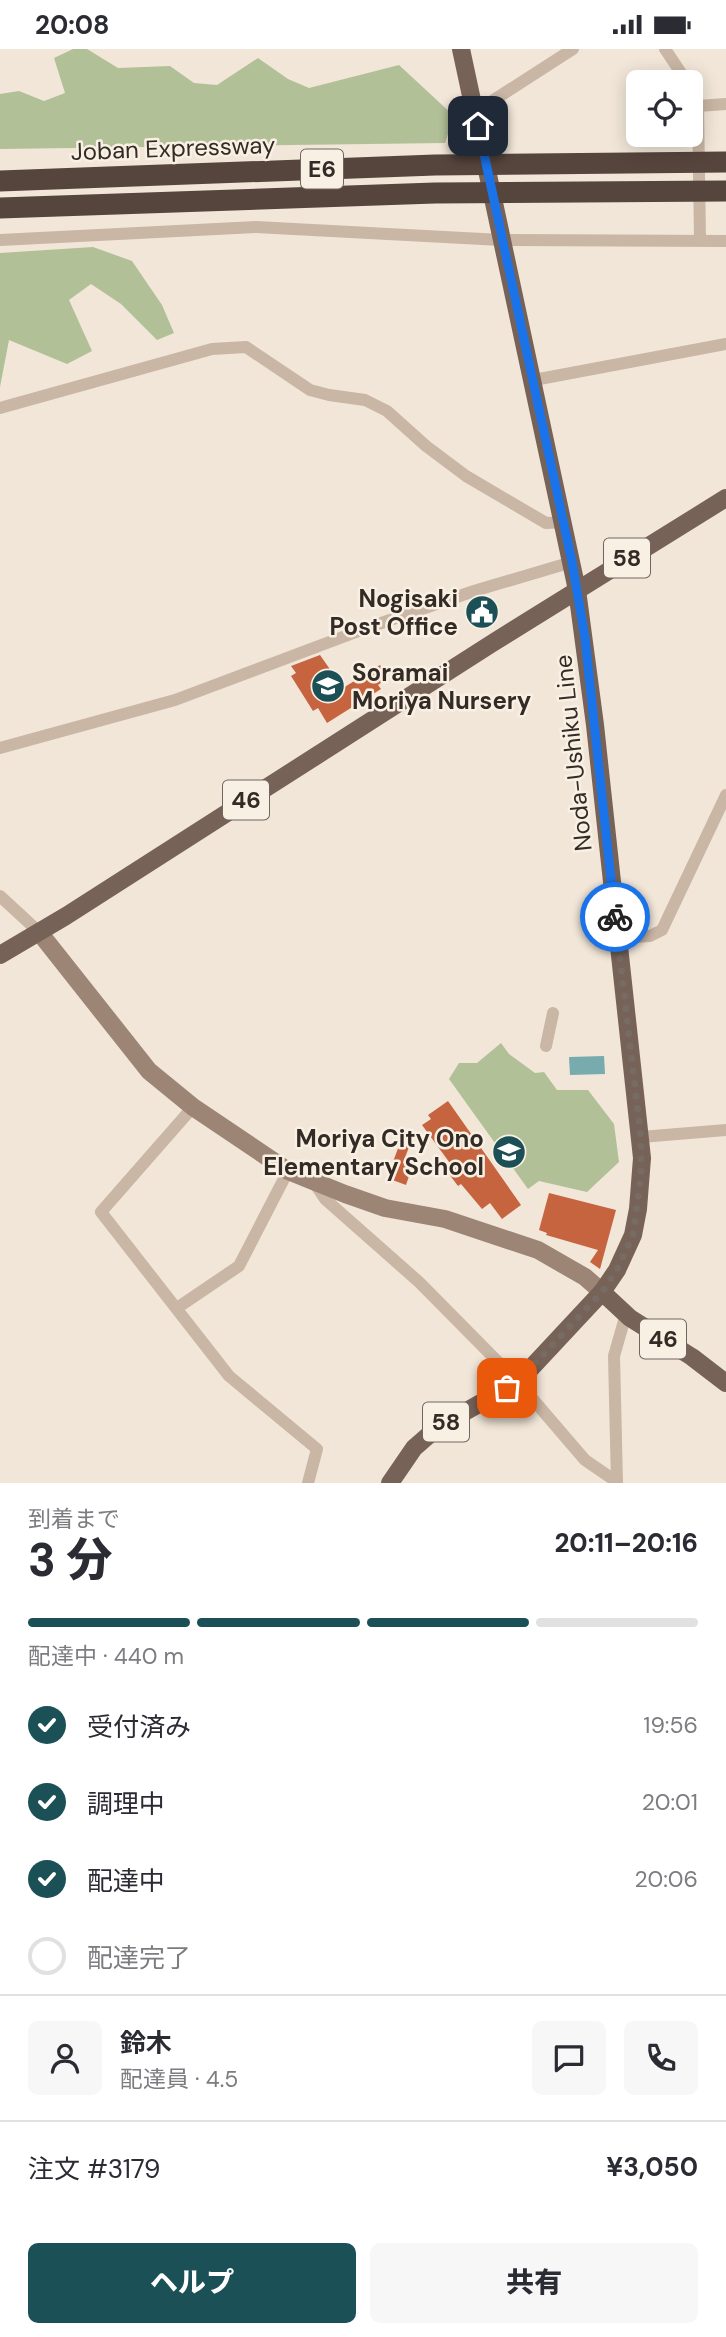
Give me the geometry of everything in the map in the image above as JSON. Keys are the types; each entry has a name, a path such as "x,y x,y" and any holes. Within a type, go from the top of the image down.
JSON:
{"highway":[{"path":"644,162 726,154"},
{"name":"Joban Expressway","path":"0,181 422,166 726,162"},
{"path":"556,191 726,201"},
{"name":"E6","path":"0,208 435,193 726,191"}],"main road":[{"name":"Noda-Ushiku Line","path":"461,49 572,562 595,725 641,1137 641,1176 633,1235 617,1270 602,1292"},
{"name":"58","path":"577,590 726,498"},
{"name":"46","path":"0,955 39,933 577,590"},
{"name":"58","path":"390,1483 414,1448 438,1427 518,1382 602,1292"},
{"name":"46","path":"602,1292 626,1314 726,1383"}],"street":[{"path":"475,112 573,49"},
{"path":"666,49 679,70"},
{"path":"703,106 726,104"},
{"path":"698,147 700,240"},
{"path":"0,240 256,227 501,240 726,241"},
{"path":"534,380 726,344"},
{"path":"0,408 212,349 247,347 310,390 365,400 387,411 426,446 466,476 546,523 564,522"},
{"path":"0,748 175,700 376,624 572,562"},
{"path":"618,938 650,936 662,930 726,795"},
{"path":"0,896 39,933 149,1071 193,1107 288,1171 385,1207 445,1219 538,1250 586,1277 602,1292"},
{"path":"546,1046 553,1013"},
{"path":"193,1107 101,1212 229,1376 317,1449 308,1483"},
{"path":"641,1137 726,1130"},
{"path":"177,1308 239,1266 288,1171"},
{"path":"313,1181 325,1199 419,1282 518,1382 585,1460 617,1483"},
{"path":"617,1483 614,1356 626,1314"}],"green space":[{"path":"73,49 87,49 118,68 170,66 194,83 217,85 258,58 288,79 309,88 399,65 454,116 445,143 0,149 0,94 19,91 44,101 65,93 54,58"},
{"path":"93,247 132,261 162,305 174,333 157,340 121,304 91,284 69,300 92,351 67,364 9,340 0,387 0,253"},
{"path":"501,1043 509,1054 535,1073 544,1072 557,1090 588,1090 614,1124 619,1162 587,1192 539,1181 528,1189 449,1079 459,1063 477,1063"}],"water":[{"path":"604,1056 605,1074 570,1075 569,1057"}],"building":[{"path":"489,597 492,623 475,625 472,601"},
{"path":"320,655 343,688 380,665 388,678 378,685 381,689 327,723 318,708 313,711 291,676 296,673 291,666"},
{"path":"448,1101 521,1205 502,1219 490,1203 482,1209 461,1184 458,1186 449,1174 455,1170 422,1125 431,1119 428,1115"},
{"path":"400,1143 409,1147 403,1163 412,1167 406,1185 387,1178"},
{"path":"549,1193 616,1210 600,1269 590,1262 598,1250 546,1235 547,1233 539,1230"}],"way so far":[{"path":"507,1388 518,1382 602,1292 617,1270 633,1235 641,1176 641,1137 615,917"}],"place":[{"name":"Nogisaki Post Office","path":"482,612"},
{"name":"Soramai Moriya Nursery","path":"328,686"},
{"name":"Moriya City Ono Elementary School","path":"509,1152"}],"route":[{"path":"478,126 572,562 585,638 615,917"}]}
